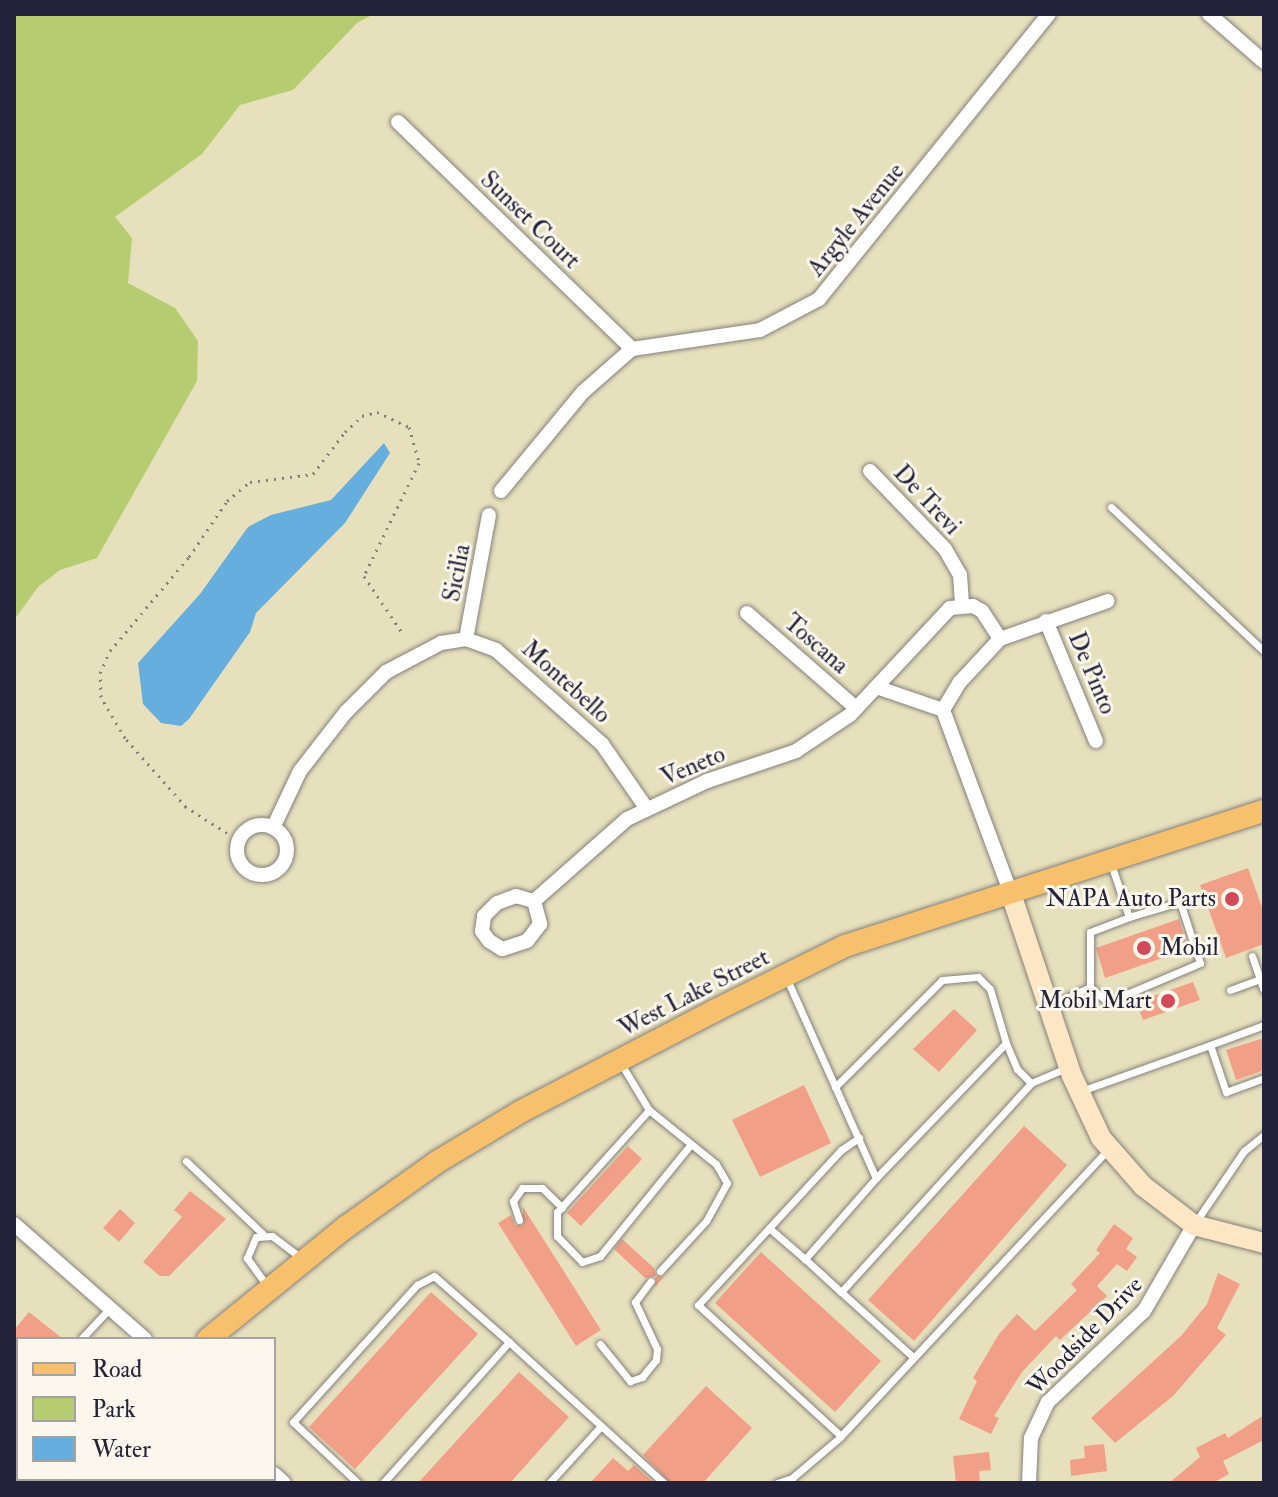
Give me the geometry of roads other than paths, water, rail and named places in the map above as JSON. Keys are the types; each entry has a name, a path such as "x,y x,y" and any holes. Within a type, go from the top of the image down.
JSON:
{"main road":[{"name":"West Lake Street","path":"210,1337 304,1261 437,1162 619,1060 845,946 1109,858 1264,811"}],"street":[{"name":"Argyle Avenue","path":"632,349 765,328 819,299 1049,14"},
{"path":"1209,14 1264,62"},
{"name":"Sunset Court","path":"398,122 632,349"},
{"path":"501,491 583,392 632,349"},
{"name":"De Trevi","path":"870,471 945,549 960,575 962,605"},
{"name":"Sicilia","path":"466,639 489,515"},
{"path":"943,710 960,682 1000,639 1108,601"},
{"path":"962,605 982,611 1000,639"},
{"name":"Veneto","path":"534,901 627,819 707,781 796,751 856,708 941,615 962,605"},
{"name":"Toscana","path":"747,613 856,708"},
{"name":"De Pinto","path":"1046,621 1096,741"},
{"path":"273,828 300,771 346,712 386,672 441,643 466,639"},
{"name":"Montebello","path":"466,639 496,650 602,744 647,809"},
{"path":"876,687 943,710"},
{"path":"943,710 1010,891 1069,1067 1109,1148 1143,1186 1194,1225 1264,1243"},
{"path":"14,1224 143,1337"},
{"name":"Woodside Drive","path":"1029,1483 1031,1438 1048,1402 1144,1311 1194,1225"}],"lane":[{"path":"1111,507 1264,651"},
{"path":"1090,987 1108,1002 1200,963 1180,902 1129,917 1109,858"},
{"path":"1090,987 1090,932 1134,915"},
{"path":"1252,956 1264,990"},
{"path":"786,976 876,1178"},
{"path":"835,1087 942,980 978,977 990,989 1017,1069 1031,1083"},
{"path":"1230,990 1260,979"},
{"path":"1049,1006 1090,987"},
{"path":"1079,1092 1264,1025"},
{"path":"805,1259 876,1178 1006,1043"},
{"path":"1210,1045 1226,1092 1264,1078"},
{"path":"619,1060 649,1110 716,1164 727,1183 719,1204 660,1271"},
{"path":"841,1292 1031,1083 1069,1067"},
{"path":"649,1110 562,1207 557,1236 582,1262 600,1256 691,1144"},
{"path":"1194,1225 1220,1181 1264,1135"},
{"path":"841,1436 698,1305 841,1150 859,1138"},
{"path":"777,1483 792,1478 841,1436 1109,1148"},
{"path":"186,1161 263,1234 283,1242 304,1261"},
{"path":"519,1220 513,1201 522,1188 542,1188 562,1207"},
{"path":"769,1228 913,1357"},
{"path":"263,1234 249,1244 247,1258 270,1289"},
{"path":"358,1483 293,1422 417,1285 434,1276 664,1483"},
{"path":"600,1344 630,1381 642,1377 656,1360 657,1349 635,1302 651,1281"},
{"path":"83,1337 110,1308"},
{"path":"383,1483 509,1342"},
{"path":"549,1483 601,1426"}],"water":[{"path":"384,443 390,453 345,523 256,613 250,632 189,719 181,726 161,723 143,704 138,663 200,594 248,527 271,515 331,500"}],"place":[{"name":"NAPA Auto Parts","path":"1232,899"},
{"name":"Mobil","path":"1144,948"},
{"name":"Mobil Mart","path":"1168,1001"}]}
